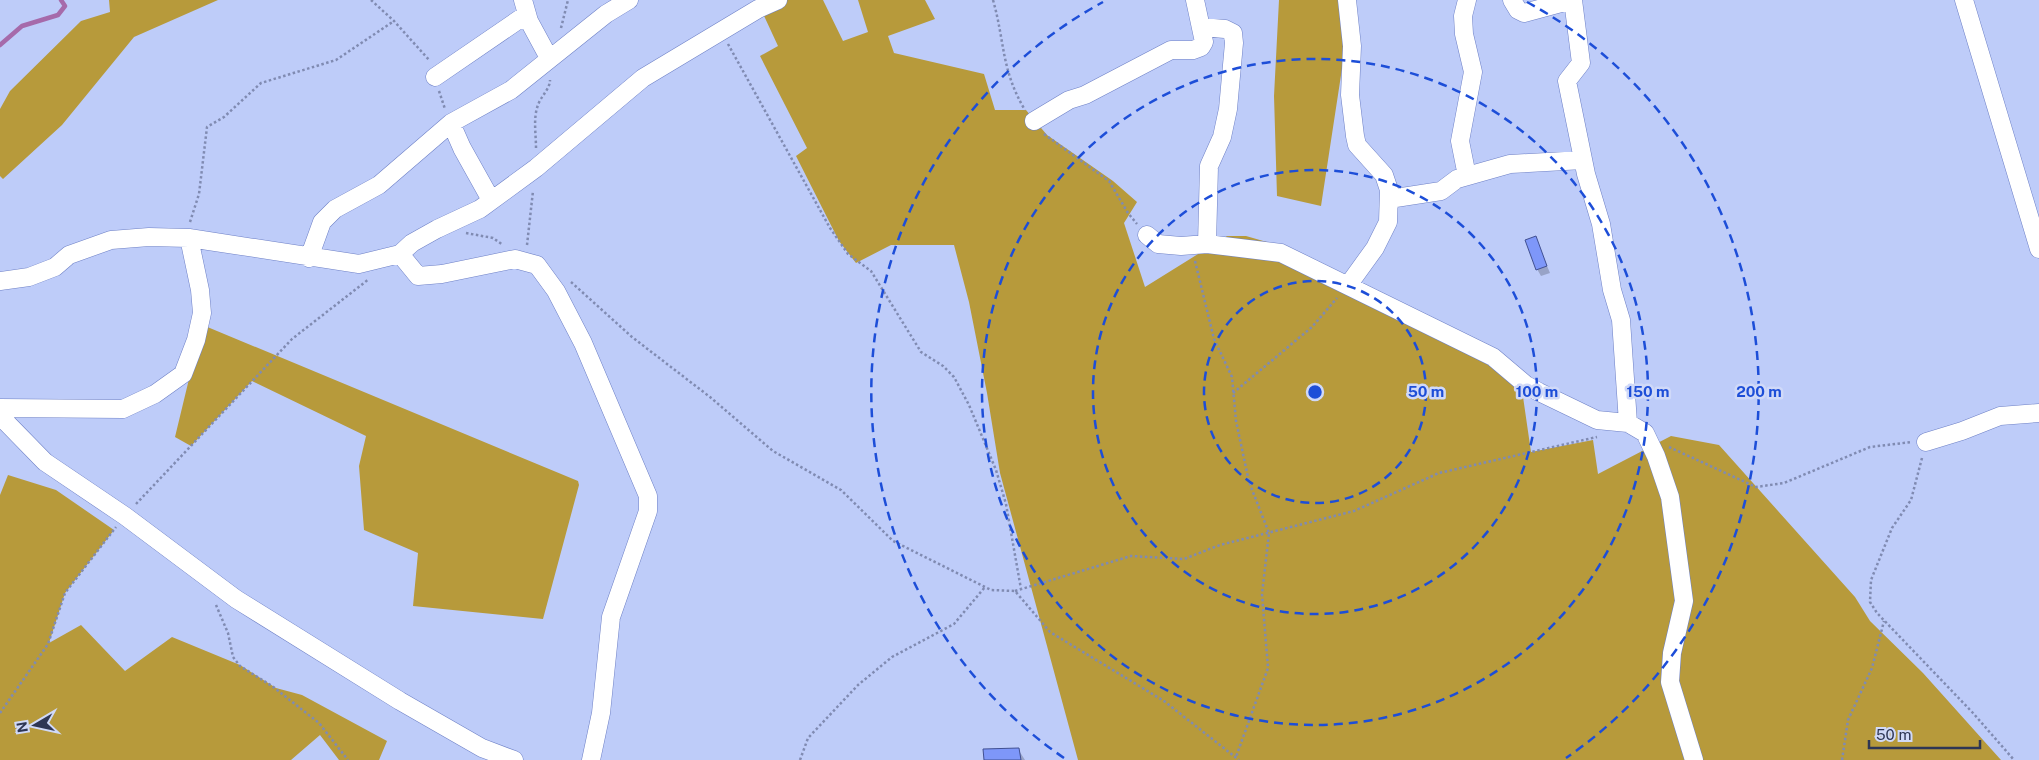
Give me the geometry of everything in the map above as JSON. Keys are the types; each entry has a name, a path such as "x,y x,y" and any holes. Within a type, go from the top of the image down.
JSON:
{"street":[{"path":"309,258 322,222 335,209 380,184 451,123 511,90 606,14 629,0"},
{"path":"0,281 28,277 55,267 69,256 111,240 148,237 187,238 358,264 400,254 412,243 480,209 536,168 643,78 721,31 778,0"},
{"path":"1034,121 1069,100 1085,95 1172,50 1193,50 1200,47 1204,42 1195,0"},
{"path":"1347,0 1352,46 1350,95 1355,136 1357,145 1384,175 1389,190 1388,222 1375,248 1349,284"},
{"path":"1467,0 1463,16 1464,34 1473,72 1460,141 1467,176"},
{"path":"1512,0 1518,10 1524,13 1572,0 1581,63 1567,81 1583,160 1601,224 1606,265 1621,320 1628,423"},
{"path":"1964,0 2039,249"},
{"path":"435,77 525,7 549,58"},
{"path":"1198,245 1209,166 1222,137 1228,109 1234,42 1233,33 1225,29 1201,27"},
{"path":"451,123 462,148 491,200"},
{"path":"1389,199 1442,191 1458,179 1510,164 1583,160"},
{"path":"1147,235 1158,244 1198,245 1281,253 1349,284 1493,358 1526,385 1539,392 1597,420 1628,423 1645,433 1670,497 1684,601 1672,653 1670,682 1694,760"},
{"path":"0,408 122,409 155,394 183,374 196,340 202,313 200,290 187,238"},
{"path":"400,254 418,276 442,274 515,259 537,265 556,291 583,343 648,496 648,511 612,618 601,713 591,760"},
{"path":"1926,442 1962,431 2000,416 2039,413"},
{"path":"0,416 45,462 125,516 236,599 400,702 482,748 514,760"}],"path":[{"path":"371,0 430,59 451,123"},
{"path":"560,31 564,23 568,0"},
{"path":"187,238 199,194 207,126 224,117 262,83 336,60 394,21"},
{"path":"721,31 752,91 843,248 871,271 921,352 944,366 954,377 970,405 996,470 1006,504 1021,589"},
{"path":"525,262 536,168 535,118 538,104 550,84 549,58"},
{"path":"438,229 493,238 525,262"},
{"path":"1198,245 1214,339 1232,377 1236,421 1249,482 1269,533 1262,594 1268,668 1236,757"},
{"path":"0,713 48,644 65,593 125,516 292,339 372,276"},
{"path":"564,277 585,293 632,337 710,397 773,451 841,490 893,541 991,590 1015,591 1131,556 1184,559 1220,545 1354,511 1439,473 1601,436"},
{"path":"1234,393 1312,327 1349,284"},
{"path":"1649,440 1688,454 1756,487 1784,483 1870,447 1926,442 1912,500 1892,528 1871,580 1870,602 1884,620 1986,726 2014,760"},
{"path":"211,580 214,601 228,633 233,657 318,723 348,760"},
{"path":"800,760 808,738 858,685 892,657 954,624 985,587"},
{"path":"1015,591 1050,632 1164,701 1240,760"},
{"path":"1842,760 1848,720 1872,668 1884,620"}],"shaded area":[{"path":"109,0 218,0 134,37 62,125 3,179 0,176 0,109 10,91 81,21 110,12"},
{"path":"770,0 823,0 843,41 868,32 858,0 925,0 935,19 888,36 894,53 984,74 995,110 1026,110 1047,135 1113,181 1137,202 1124,223 1145,287 1227,236 1246,236 1287,248 1520,376 1531,452 1593,440 1598,474 1671,436 1719,445 1855,597 1870,621 1923,673 2001,760 1078,760 1000,473 969,302 954,245 891,245 856,263 839,241 796,156 807,148 760,56 778,46 759,5"},
{"path":"1279,0 1341,0 1345,49 1321,206 1277,196 1274,96"},
{"path":"205,326 578,481 579,485 543,619 413,606 418,553 364,530 359,466 366,436 252,381 191,446 175,437 189,379"},
{"path":"8,475 56,490 114,530 65,593 49,643 81,625 125,671 172,637 240,665 276,688 302,695 387,741 379,760 339,760 320,735 291,760 0,760 0,495"}],"building":[{"path":"1536,236 1547,266 1536,270 1525,240"},
{"path":"1019,748 1021,760 984,760 983,749"}],"waterway":[{"path":"0,45 22,26 58,15 65,6 61,0"}]}
